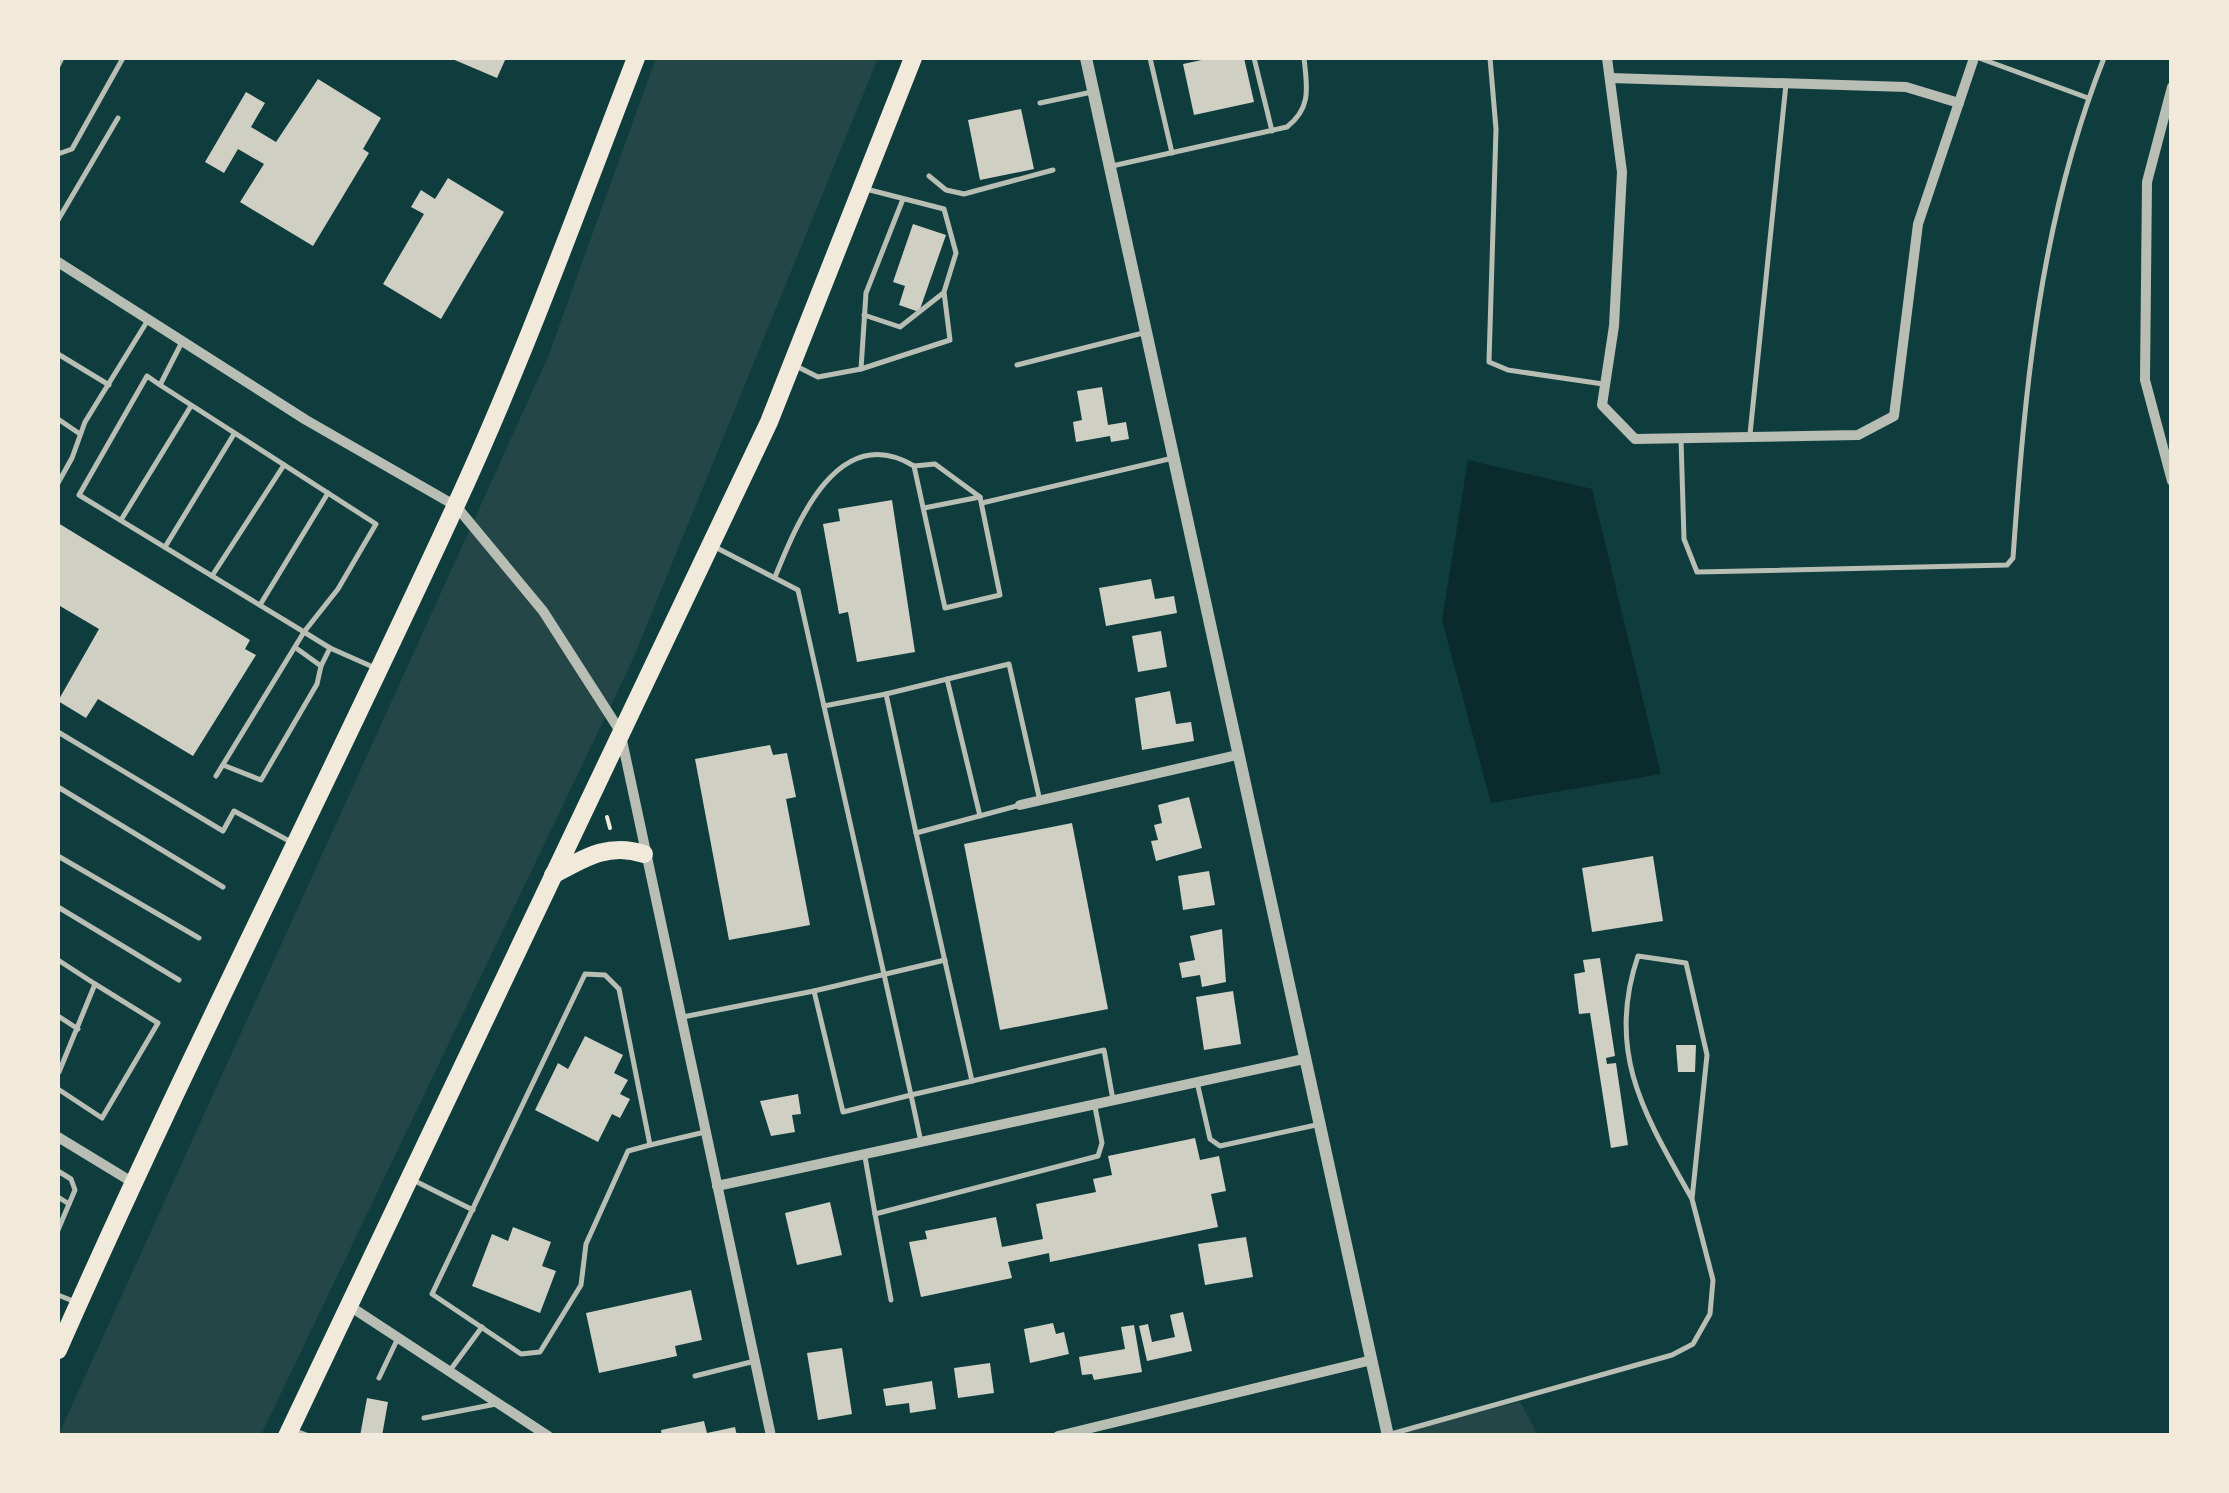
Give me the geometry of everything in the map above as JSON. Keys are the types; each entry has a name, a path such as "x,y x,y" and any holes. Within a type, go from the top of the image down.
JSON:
{"highway":[{"path":"58,1350 132,1182 456,506 526,345 636,58"},
{"path":"288,1432 792,364 911,60"},
{"path":"553,875 604,850 625,848 644,854"}],"street":[{"path":"1086,58 1388,1435"},
{"path":"1608,58 1622,172 1614,326 1602,405 1635,439 1858,435 1894,416 1918,224 1976,58"},
{"path":"1610,78 1906,87 1958,102"},
{"path":"2172,87 2147,182 2145,360 2145,380 2172,481"},
{"path":"58,262 306,420 456,506 543,611 620,732 771,1436"},
{"path":"1020,805 1237,755"},
{"path":"717,1186 1304,1059"},
{"path":"58,1137 132,1182"},
{"path":"347,1305 548,1436"},
{"path":"1058,1436 1372,1360"}],"lane":[{"path":"58,66 62,58"},
{"path":"58,154 72,149 123,58"},
{"path":"1152,58 1172,153"},
{"path":"1254,58 1272,131"},
{"path":"1112,166 1287,128 1309,98 1304,58"},
{"path":"1490,58 1496,129 1489,362 1508,370 1605,384"},
{"path":"1976,58 2088,98"},
{"path":"1681,438 1684,538 1697,572 2008,565 2013,558 2026,376 2040,279 2088,98 2104,58"},
{"path":"1750,437 1786,84"},
{"path":"1040,103 1095,92"},
{"path":"58,220 118,118"},
{"path":"929,176 946,190 964,194 1053,170"},
{"path":"792,364 818,377 862,369 950,340 944,292 956,253 944,209 863,188"},
{"path":"862,369 866,293 903,198"},
{"path":"864,315 900,327 915,320 944,292"},
{"path":"58,483 80,434 150,318"},
{"path":"1017,365 1146,332"},
{"path":"160,386 183,339"},
{"path":"58,354 108,385"},
{"path":"216,776 304,632 338,590 376,524 147,376 79,494 212,576 260,605 304,632 330,648 378,669"},
{"path":"121,520 192,406"},
{"path":"58,420 80,434"},
{"path":"165,547 235,433"},
{"path":"775,578 798,523 826,479 860,456 903,460 914,466 935,464 981,500 1000,594 945,608 914,466"},
{"path":"924,508 981,500 1173,458"},
{"path":"212,576 284,465"},
{"path":"260,605 328,493"},
{"path":"710,544 798,590 921,1142"},
{"path":"295,648 321,666"},
{"path":"223,766 262,780 317,684 330,648"},
{"path":"824,706 1009,664 1040,801"},
{"path":"948,678 980,816"},
{"path":"886,694 972,1081"},
{"path":"58,732 223,832 234,811 294,844"},
{"path":"58,786 223,887"},
{"path":"916,833 1020,805"},
{"path":"58,856 200,938"},
{"path":"58,907 180,980"},
{"path":"1388,1435 1622,1372 1693,1344 1710,1314 1712,1280 1692,1199 1644,1112 1628,1052 1623,1018 1638,956 1686,963 1699,1017 1707,1055 1692,1199"},
{"path":"58,960 158,1023 102,1118 58,1089"},
{"path":"680,1018 945,960"},
{"path":"650,1145 619,989 605,975 585,974 432,1294 521,1354 540,1352 582,1284 586,1244 628,1151 705,1132"},
{"path":"58,1073 95,984"},
{"path":"814,991 843,1112 1104,1050 1113,1100"},
{"path":"58,1016 78,1028"},
{"path":"1197,1082 1210,1140 1220,1146 1319,1124"},
{"path":"875,1214 1098,1156 1102,1143 1095,1104"},
{"path":"864,1154 891,1300"},
{"path":"58,1171 71,1179 75,1190 58,1230"},
{"path":"408,1178 473,1210"},
{"path":"58,1196 69,1204"},
{"path":"58,1295 78,1302"},
{"path":"450,1372 482,1327"},
{"path":"379,1378 398,1338"},
{"path":"695,1376 754,1361"},
{"path":"424,1418 498,1404"},
{"path":"288,1432 309,1436"}],"path":[{"path":"607,817 610,828"}],"shaded area":[{"path":"656,58 878,58 633,659 261,1435 58,1436 548,357"},
{"path":"1468,460 1592,489 1661,774 1491,803 1442,620"},
{"path":"1520,1402 1538,1435 1388,1436 1388,1435"}],"building":[{"path":"450,58 506,58 497,78"},
{"path":"1211,58 1244,58 1254,102 1194,115 1183,64"},
{"path":"318,79 381,118 363,149 369,153 313,246 240,202 264,164 238,149 224,173 205,162 246,92 265,103 251,127 276,142"},
{"path":"1021,109 1034,169 980,180 968,120"},
{"path":"448,178 504,212 441,319 383,284 424,214 411,207 421,190 435,199"},
{"path":"913,224 946,235 919,312 899,305 905,286 893,282"},
{"path":"1102,387 1108,425 1126,422 1129,439 1111,442 1110,436 1076,442 1073,422 1082,420 1077,391"},
{"path":"892,500 915,652 857,662 848,612 839,614 823,524 840,521 838,509"},
{"path":"58,523 250,640 245,649 256,655 193,756 98,699 86,718 58,701 99,629 60,606 58,610"},
{"path":"1151,579 1155,599 1174,596 1177,613 1106,626 1099,588"},
{"path":"1161,631 1167,667 1138,672 1132,636"},
{"path":"1170,691 1176,724 1191,722 1194,741 1142,750 1135,698"},
{"path":"770,745 773,755 787,753 796,797 786,799 810,925 729,940 695,759"},
{"path":"1189,797 1202,848 1156,861 1151,841 1158,840 1154,825 1162,823 1158,805"},
{"path":"1072,823 1108,1009 1000,1030 964,844"},
{"path":"1653,856 1663,921 1592,932 1582,868"},
{"path":"1209,871 1215,905 1183,910 1178,876"},
{"path":"1222,929 1226,982 1202,987 1200,975 1182,978 1179,963 1195,960 1190,936"},
{"path":"1600,958 1615,1056 1606,1058 1607,1064 1616,1063 1628,1145 1611,1148 1590,1013 1579,1014 1574,974 1585,972 1583,960"},
{"path":"1233,991 1241,1044 1204,1050 1196,997"},
{"path":"585,1036 623,1055 614,1073 628,1080 620,1094 630,1099 620,1118 612,1114 598,1142 535,1110 558,1063 568,1069"},
{"path":"1676,1045 1696,1045 1695,1072 1678,1072"},
{"path":"798,1094 801,1114 792,1115 795,1132 771,1136 760,1101"},
{"path":"1195,1138 1200,1160 1219,1156 1226,1191 1211,1194 1218,1227 1050,1262 1049,1253 1008,1262 1012,1278 921,1297 909,1242 927,1239 925,1231 996,1217 1002,1247 1043,1239 1036,1204 1096,1192 1093,1179 1112,1175 1108,1156"},
{"path":"830,1202 842,1255 797,1265 785,1213"},
{"path":"513,1227 551,1242 542,1266 556,1271 540,1313 472,1286 492,1234 508,1241"},
{"path":"1246,1237 1253,1277 1205,1285 1198,1244"},
{"path":"691,1290 702,1340 675,1346 677,1356 599,1373 586,1313"},
{"path":"1183,1312 1192,1351 1147,1361 1139,1326 1148,1324 1152,1342 1175,1337 1170,1315"},
{"path":"1053,1323 1056,1334 1064,1332 1069,1354 1030,1363 1024,1329"},
{"path":"1134,1325 1142,1372 1094,1380 1092,1374 1082,1375 1079,1357 1125,1349 1121,1327"},
{"path":"842,1348 852,1414 818,1420 807,1353"},
{"path":"990,1363 994,1393 958,1398 954,1368"},
{"path":"932,1381 936,1409 910,1413 909,1403 886,1406 883,1389"},
{"path":"367,1398 388,1402 382,1436 360,1436"},
{"path":"704,1421 707,1433 735,1427 737,1436 662,1436 661,1430"}]}
